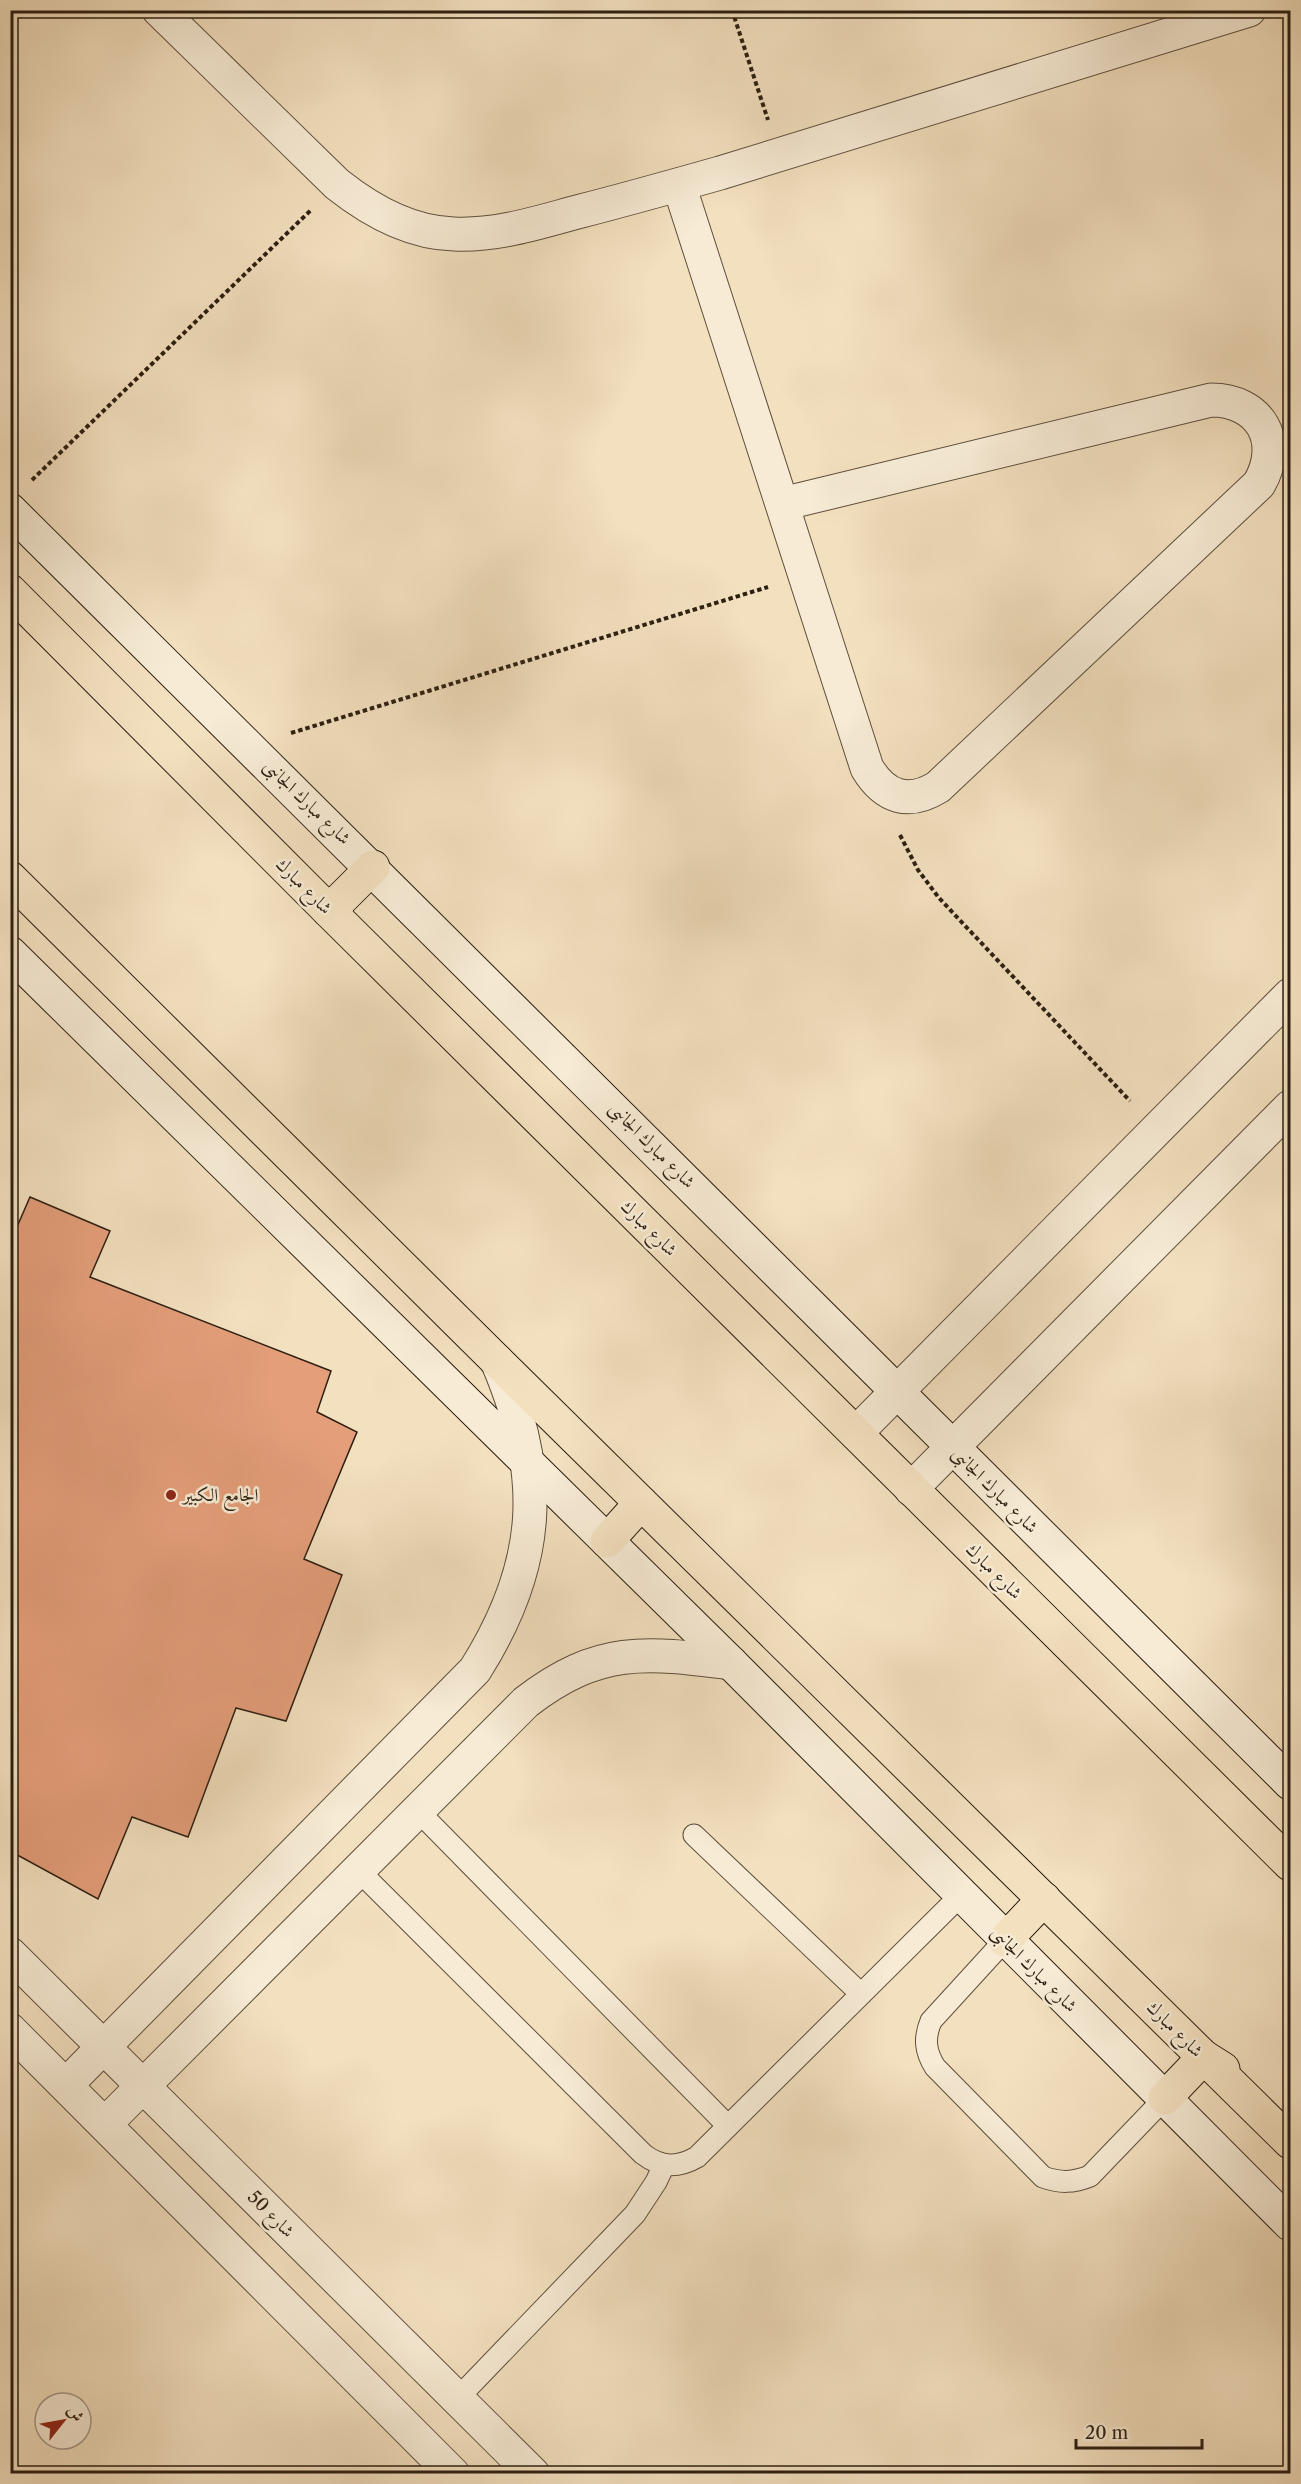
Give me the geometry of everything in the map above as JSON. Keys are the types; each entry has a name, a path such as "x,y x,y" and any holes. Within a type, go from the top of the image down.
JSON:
{"main road":[{"name":"شارع مبارك","path":"10,591 329,911 1290,1864"},
{"path":"329,911 373,867"},
{"name":"شارع مبارك","path":"10,878 1290,2142"},
{"path":"607,1541 641,1503"},
{"path":"1005,1940 1044,1899"},
{"path":"1165,2098 1204,2057 1290,2111"}],"street":[{"path":"159,10 337,184 379,213 418,228 452,234 503,231 679,185 1249,10"},
{"path":"679,185 867,768 874,780 884,789 896,795 911,797 926,794 938,787 1259,484 1267,470 1270,455 1268,438 1262,424 1252,412 1239,404 1211,399 782,504"},
{"name":"شارع مبارك الجانبى","path":"19,497 250,746 1290,1783"},
{"name":"شارع مبارك الجانبى","path":"10,953 731,1663 960,1896 1290,2224"},
{"path":"856,1433 1290,995"},
{"path":"911,1489 1290,1107"},
{"path":"66,2085 475,1670 494,1640 509,1607 520,1572 528,1537 530,1501 528,1464 522,1428 497,1360"},
{"path":"105,2124 526,1702 570,1673 594,1664 646,1654 731,1663"},
{"name":"شارع 50","path":"10,1954 533,2474"},
{"path":"10,2030 447,2472"}],"lane":[{"path":"418,1811 728,2126"},
{"path":"694,1835 861,1994"},
{"path":"358,1870 643,2154 652,2162 664,2165 687,2163 697,2157 960,1896"},
{"path":"1005,1940 931,2021 926,2032 926,2044 928,2056 935,2067 1043,2177 1067,2182 1079,2181 1090,2176 1165,2098"},
{"path":"458,2398 635,2214 664,2165"}],"path":[{"path":"732,10 780,155"},
{"path":"19,497 337,184"},
{"path":"250,746 805,576"},
{"path":"884,789 901,839 918,870 939,898 1157,1130"}],"building":[{"name":"الجامع الكبير","path":"30,1197 110,1231 90,1277 331,1371 317,1412 357,1432 304,1559 342,1575 286,1721 236,1708 188,1837 132,1817 98,1899 10,1851 10,1243"}],"place":[{"name":"الجامع الكبير","path":"171,1495"}]}
